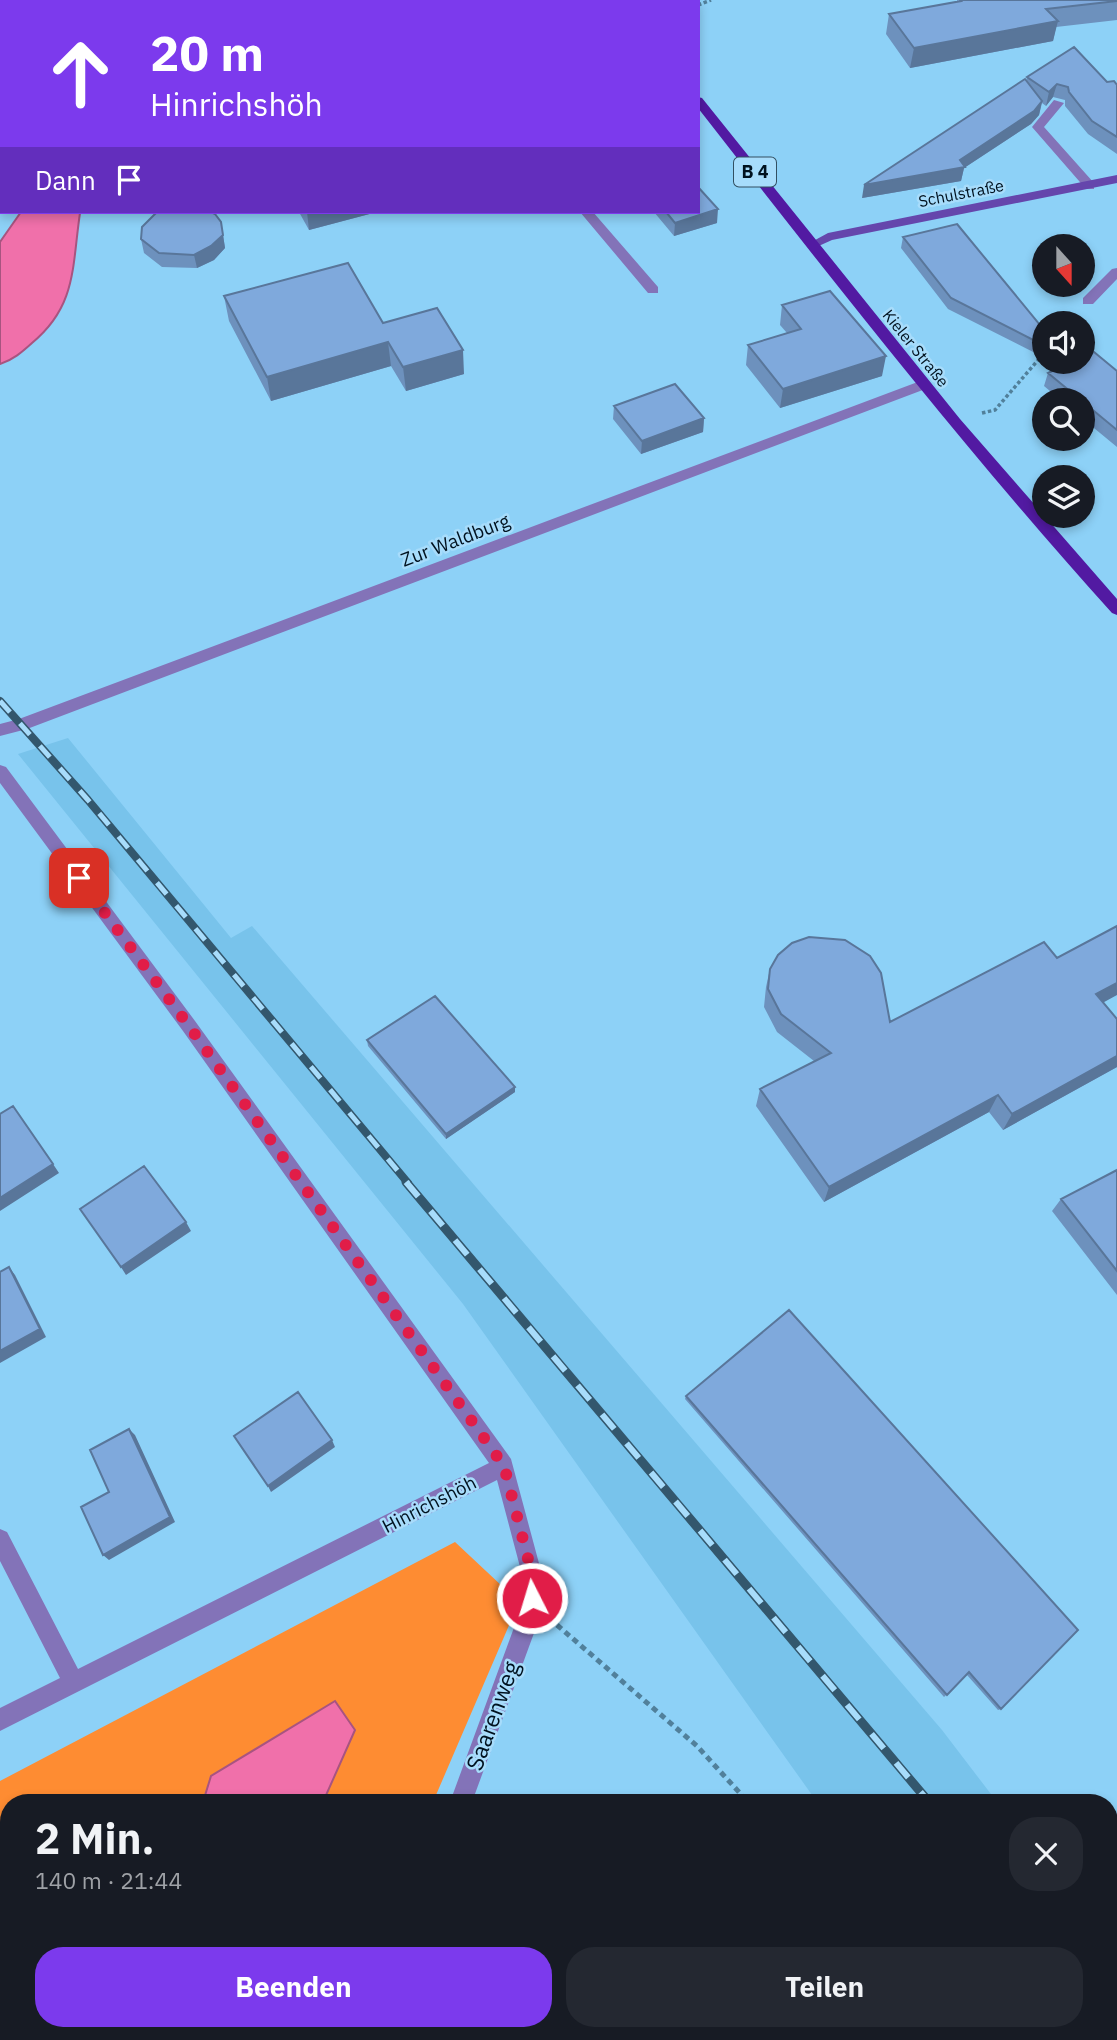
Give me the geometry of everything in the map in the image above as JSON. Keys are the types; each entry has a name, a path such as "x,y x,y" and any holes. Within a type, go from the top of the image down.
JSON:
{"main road":[{"name":"Kieler Straße","path":"700,103 923,385 1051,537 1117,609"}],"street":[{"path":"1058,103 1038,127 1090,186"},
{"name":"Schulstraße","path":"812,245 828,237 1117,179"},
{"path":"588,214 653,290"},
{"path":"1088,301 1117,272"},
{"name":"Zur Waldburg","path":"0,730 21,725 923,385"},
{"path":"0,771 189,1026 504,1466"},
{"name":"Saarenweg","path":"464,1794 530,1615 534,1582 504,1466"},
{"name":"Hinrichshöh","path":"0,1720 504,1466"},
{"path":"0,1539 74,1681"}],"path":[{"path":"955,422 995,410 1032,367"},
{"path":"530,1615 560,1626 697,1746 741,1794"}],"shaded area":[{"path":"20,214 80,214 73,268 65,300 47,329 21,353 0,364 0,242"},
{"path":"68,738 231,938 252,926 942,1730 991,1794 811,1794 463,1304 18,754"},
{"path":"455,1542 519,1602 436,1794 0,1794 0,1781"},
{"path":"335,1701 355,1730 327,1794 205,1794 211,1776"}],"building":[{"path":"960,0 1117,1 1046,9 1058,21 914,48 889,14"},
{"path":"1074,47 1107,82 1114,81 1117,85 1117,137 1092,121 1068,87 1057,84 1049,92 1027,77"},
{"path":"1025,79 1042,101 1034,111 960,160 965,167 864,185"},
{"path":"700,189 718,209 675,223 668,214 700,214"},
{"path":"155,214 215,214 221,222 223,235 211,246 194,255 159,253 141,239 142,227"},
{"path":"957,224 1032,315 1032,339 951,298 903,237"},
{"path":"348,263 383,323 437,308 463,350 403,367 388,342 267,377 224,296"},
{"path":"830,291 886,356 783,389 748,345 801,329 782,305"},
{"path":"1095,353 1117,371 1117,430 1095,412 1095,388 1066,388 1049,374 1095,374"},
{"path":"675,384 704,418 642,441 614,406"},
{"path":"1117,926 1117,983 1096,994 1117,1019 1117,1056 1012,1114 998,1095 829,1187 760,1089 831,1053 781,1014 768,989 770,969 778,955 792,943 809,937 845,940 870,956 881,973 890,1022 1044,942 1057,958"},
{"path":"435,996 515,1087 446,1134 367,1040"},
{"path":"13,1106 53,1164 0,1198 0,1114"},
{"path":"144,1166 186,1222 121,1267 80,1209"},
{"path":"1117,1170 1117,1271 1061,1199"},
{"path":"9,1267 40,1329 0,1351 0,1272"},
{"path":"789,1310 1078,1630 1001,1709 969,1672 947,1695 686,1396"},
{"path":"298,1392 332,1440 268,1486 234,1436"},
{"path":"129,1429 170,1517 103,1555 81,1507 109,1492 90,1450"}],"railway":[{"path":"0,701 88,800 408,1183"},
{"path":"406,1182 922,1794"}],"route":[{"path":"79,878 189,1026 504,1466 534,1582 532,1598"}]}
